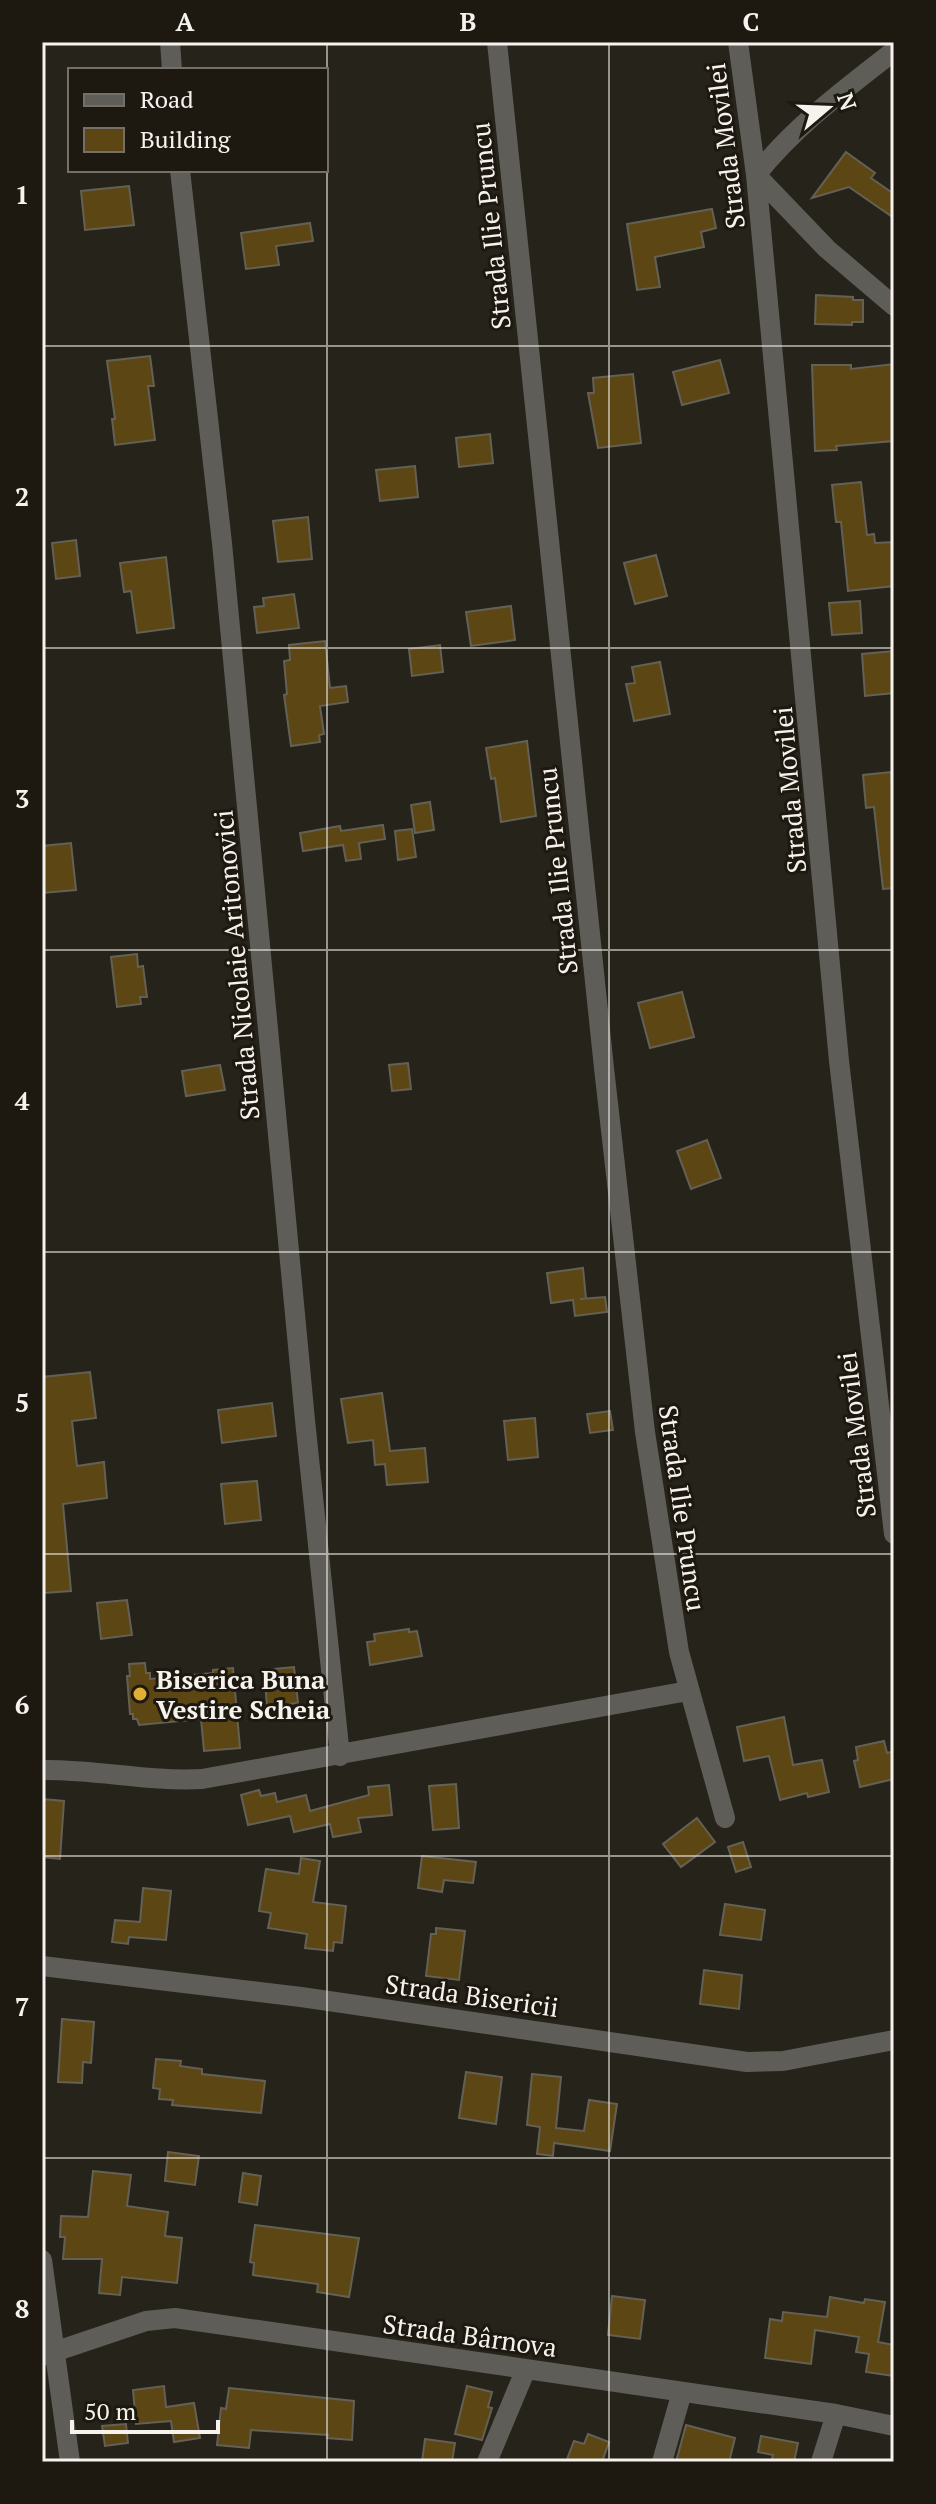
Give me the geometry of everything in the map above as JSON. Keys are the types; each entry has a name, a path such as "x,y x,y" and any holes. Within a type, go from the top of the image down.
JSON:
{"street":[{"path":"170,42 172,68"},
{"name":"Strada Ilie Pruncu","path":"497,42 605,1084 645,1432 671,1612 688,1691 725,1818"},
{"name":"Strada Movilei","path":"738,42 756,175 839,1061 894,1534"},
{"path":"894,51 818,110 775,151 756,175 827,249 894,306"},
{"name":"Strada Nicolaie Aritonovici","path":"180,172 222,543 303,1404 340,1756"},
{"path":"42,1770 192,1780 340,1756 688,1691"},
{"name":"Strada Bisericii","path":"42,1966 301,1997 747,2062 783,2061 894,2040"},
{"path":"42,2260 48,2353 70,2462"},
{"name":"Strada Bârnova","path":"48,2353 146,2321 175,2318 836,2414 894,2426"},
{"path":"487,2462 526,2369"},
{"path":"662,2462 682,2392"},
{"path":"821,2462 836,2414"}],"building":[{"path":"846,152 875,173 871,178 894,194 894,218 849,187 812,198"},
{"path":"129,186 134,225 85,230 81,191"},
{"path":"712,209 716,228 701,232 704,247 655,257 660,287 637,290 627,224"},
{"path":"310,223 313,241 276,246 279,265 246,269 241,233"},
{"path":"816,295 863,300 863,322 852,322 852,325 815,324"},
{"path":"150,356 154,386 148,386 155,440 115,445 112,419 115,419 107,361"},
{"path":"720,360 729,393 682,405 673,372"},
{"path":"894,364 894,441 815,451 812,365 851,365 851,369"},
{"path":"633,374 641,443 598,448 588,393 594,393 593,378"},
{"path":"490,434 493,463 459,467 456,438"},
{"path":"415,466 418,497 380,501 376,470"},
{"path":"861,482 867,535 874,534 875,543 894,542 894,586 848,591 841,522 836,522 832,485"},
{"path":"308,517 312,559 278,562 273,521"},
{"path":"76,540 80,576 56,579 52,543"},
{"path":"656,555 667,596 635,604 624,563"},
{"path":"166,557 174,628 137,633 131,591 124,592 120,563"},
{"path":"294,594 299,628 257,633 254,607 264,606 263,598"},
{"path":"860,601 862,633 832,635 829,603"},
{"path":"511,606 515,640 471,646 466,612"},
{"path":"325,641 330,688 346,686 348,702 320,706 324,734 319,735 320,742 291,746 284,695 287,694 284,661 290,660 289,645"},
{"path":"440,645 443,672 412,676 409,649"},
{"path":"894,651 894,693 865,696 862,654"},
{"path":"660,662 670,714 634,721 626,684 635,683 632,667"},
{"path":"527,741 536,816 501,822 495,778 491,779 486,748"},
{"path":"891,772 894,888 883,889 874,807 866,808 863,775"},
{"path":"430,802 434,830 415,833 411,805"},
{"path":"383,825 385,839 359,843 361,859 346,861 343,845 303,851 300,833 340,826 341,831"},
{"path":"412,829 416,857 398,860 395,831"},
{"path":"71,843 76,890 42,893 42,846"},
{"path":"137,954 138,967 143,966 147,997 140,997 141,1004 117,1007 111,957"},
{"path":"682,992 694,1037 650,1048 638,1003"},
{"path":"408,1063 411,1089 392,1091 389,1065"},
{"path":"220,1065 225,1090 186,1096 182,1071"},
{"path":"707,1140 721,1178 691,1189 677,1151"},
{"path":"583,1268 586,1299 605,1297 607,1312 575,1316 573,1300 551,1303 547,1273"},
{"path":"90,1372 96,1418 72,1421 77,1466 104,1462 107,1498 63,1504 71,1591 44,1593 42,1377"},
{"path":"382,1393 390,1451 425,1448 428,1482 387,1485 385,1464 375,1465 373,1440 348,1443 341,1399"},
{"path":"272,1403 276,1436 222,1443 218,1410"},
{"path":"610,1411 613,1430 590,1433 587,1414"},
{"path":"535,1418 538,1457 508,1460 504,1421"},
{"path":"257,1481 261,1520 225,1524 221,1484"},
{"path":"127,1600 132,1635 101,1639 97,1603"},
{"path":"409,1629 409,1632 417,1631 422,1656 370,1665 367,1642 375,1641 374,1634"},
{"path":"145,1663 150,1679 233,1668 240,1748 204,1751 201,1719 139,1725 130,1714 127,1676 130,1676 129,1664"},
{"path":"294,1667 298,1703 267,1706 264,1670"},
{"path":"784,1717 793,1765 822,1760 829,1792 808,1797 807,1793 780,1800 769,1756 744,1761 737,1727"},
{"path":"884,1741 887,1753 894,1751 894,1779 860,1787 854,1761 858,1760 856,1747"},
{"path":"456,1784 459,1828 433,1830 429,1786"},
{"path":"389,1785 392,1815 358,1818 361,1832 333,1837 330,1824 294,1832 290,1816 248,1825 241,1795 259,1790 261,1796 275,1793 277,1802 306,1795 310,1811 369,1795 368,1787"},
{"path":"42,1799 64,1801 60,1859 42,1857"},
{"path":"697,1818 715,1842 681,1867 663,1844"},
{"path":"743,1842 751,1867 736,1872 728,1847"},
{"path":"422,1856 476,1862 473,1883 444,1880 442,1892 418,1888"},
{"path":"301,1858 320,1861 313,1902 346,1906 342,1943 334,1942 333,1951 305,1948 307,1934 268,1928 271,1913 259,1911 266,1869 299,1874"},
{"path":"143,1888 171,1891 166,1940 129,1937 128,1944 112,1942 115,1920 140,1922"},
{"path":"725,1904 765,1910 761,1940 720,1935"},
{"path":"436,1928 465,1931 459,1980 426,1976 431,1934 436,1934"},
{"path":"704,1970 742,1975 739,2009 700,2004"},
{"path":"62,2019 94,2022 91,2063 83,2062 82,2083 58,2082"},
{"path":"156,2059 181,2061 180,2066 202,2069 202,2074 265,2081 261,2113 172,2105 173,2100 159,2099 160,2089 153,2088"},
{"path":"466,2072 502,2077 496,2124 459,2118"},
{"path":"532,2074 561,2077 556,2128 584,2131 589,2100 617,2104 610,2151 554,2143 553,2156 537,2154 540,2127 527,2125"},
{"path":"168,2152 199,2156 195,2185 165,2181"},
{"path":"93,2171 131,2175 127,2206 168,2212 165,2236 182,2238 177,2283 122,2277 120,2295 99,2293 102,2259 63,2259 65,2237 60,2237 61,2216 88,2217"},
{"path":"243,2173 261,2176 257,2205 239,2202"},
{"path":"255,2225 359,2238 349,2297 317,2292 318,2284 253,2275 254,2263 250,2262"},
{"path":"612,2296 645,2300 640,2339 608,2335"},
{"path":"830,2297 864,2303 865,2299 885,2302 878,2342 894,2345 894,2376 866,2372 869,2354 856,2352 859,2337 815,2330 811,2364 765,2358 770,2319 782,2321 783,2312 827,2317"},
{"path":"164,2386 166,2407 194,2403 200,2438 174,2442 171,2421 136,2424 133,2390"},
{"path":"467,2386 492,2392 488,2407 492,2408 482,2440 455,2434"},
{"path":"229,2388 354,2401 352,2440 327,2438 328,2435 251,2430 249,2448 217,2445 221,2408 226,2409"},
{"path":"126,2424 128,2443 105,2446 102,2426"},
{"path":"686,2425 735,2438 729,2462 676,2462"},
{"path":"588,2434 609,2442 602,2462 566,2462 574,2441 584,2444"},
{"path":"761,2436 798,2443 794,2462 771,2462 773,2455 758,2452"},
{"path":"425,2439 455,2443 452,2462 422,2462"}],"place":[{"name":"Biserica Buna Vestire Scheia","path":"140,1694"}]}
